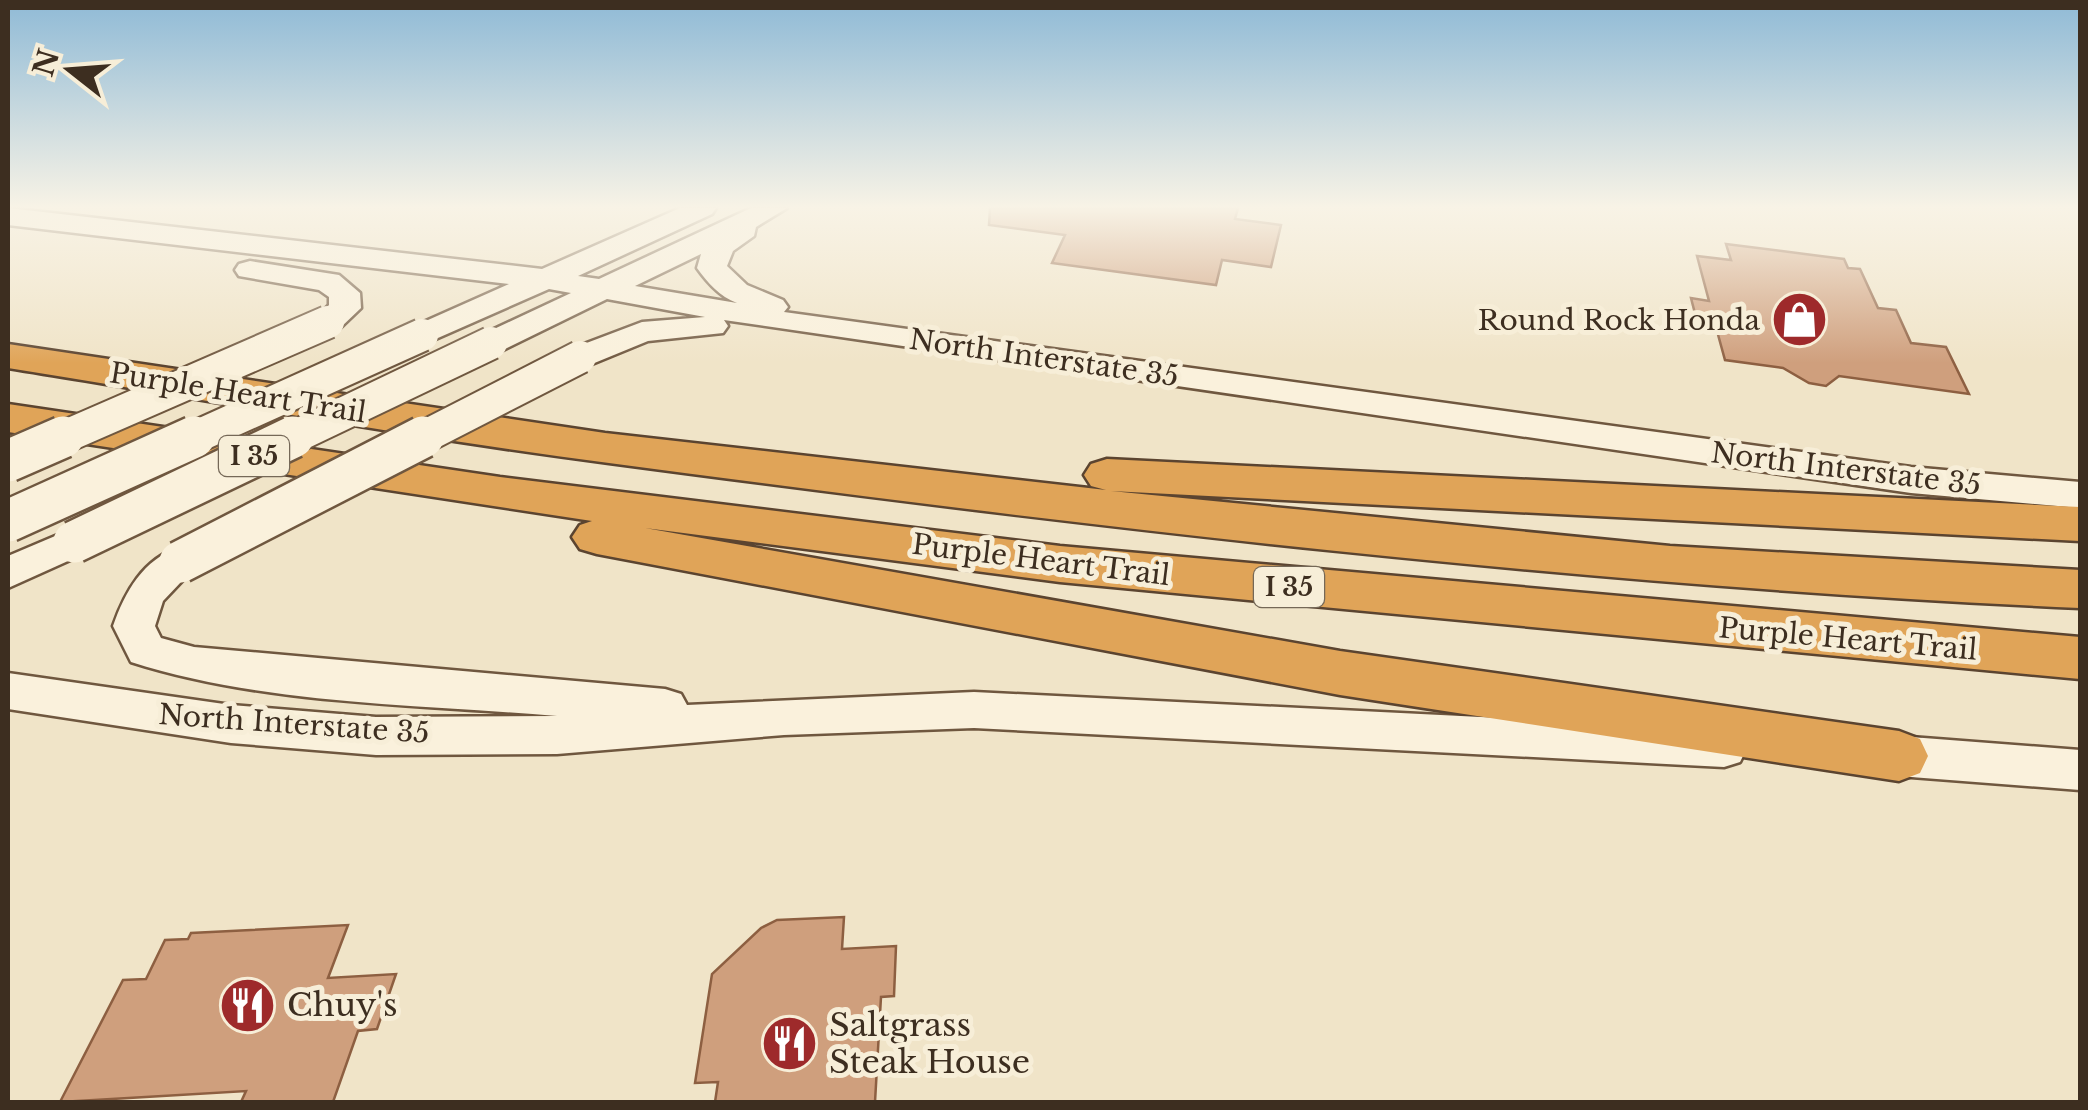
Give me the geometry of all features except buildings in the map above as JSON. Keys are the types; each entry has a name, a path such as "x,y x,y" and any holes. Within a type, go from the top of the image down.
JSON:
{"highway":[{"name":"Purple Heart Trail","path":"8,356 308,406 605,448 1286,528 1670,564 2080,589"},
{"path":"308,406 454,402 862,454 1092,475 2080,524"},
{"name":"Purple Heart Trail","path":"8,420 500,492 1060,564 2080,658"},
{"path":"8,420 459,514 1340,673 1899,756"}],"main road":[{"path":"8,461 328,322 345,308 344,292 328,282 177,260"},
{"name":"North Interstate 35","path":"368,260 546,280 821,328 1911,480 2080,495"},
{"path":"8,521 590,260"},
{"path":"8,573 664,260"},
{"path":"713,260 712,268 736,292 821,328"},
{"path":"784,716 194,664 146,650 134,626 145,594 180,562 580,357 660,328 821,328"},
{"name":"North Interstate 35","path":"8,691 230,724 376,736 556,735 784,716 974,710 1899,756 2080,770"}],"place":[{"name":"Round Rock Honda","path":"1799,320"},
{"name":"Chuy's","path":"248,1005"},
{"name":"Saltgrass Steak House","path":"790,1043"}]}
